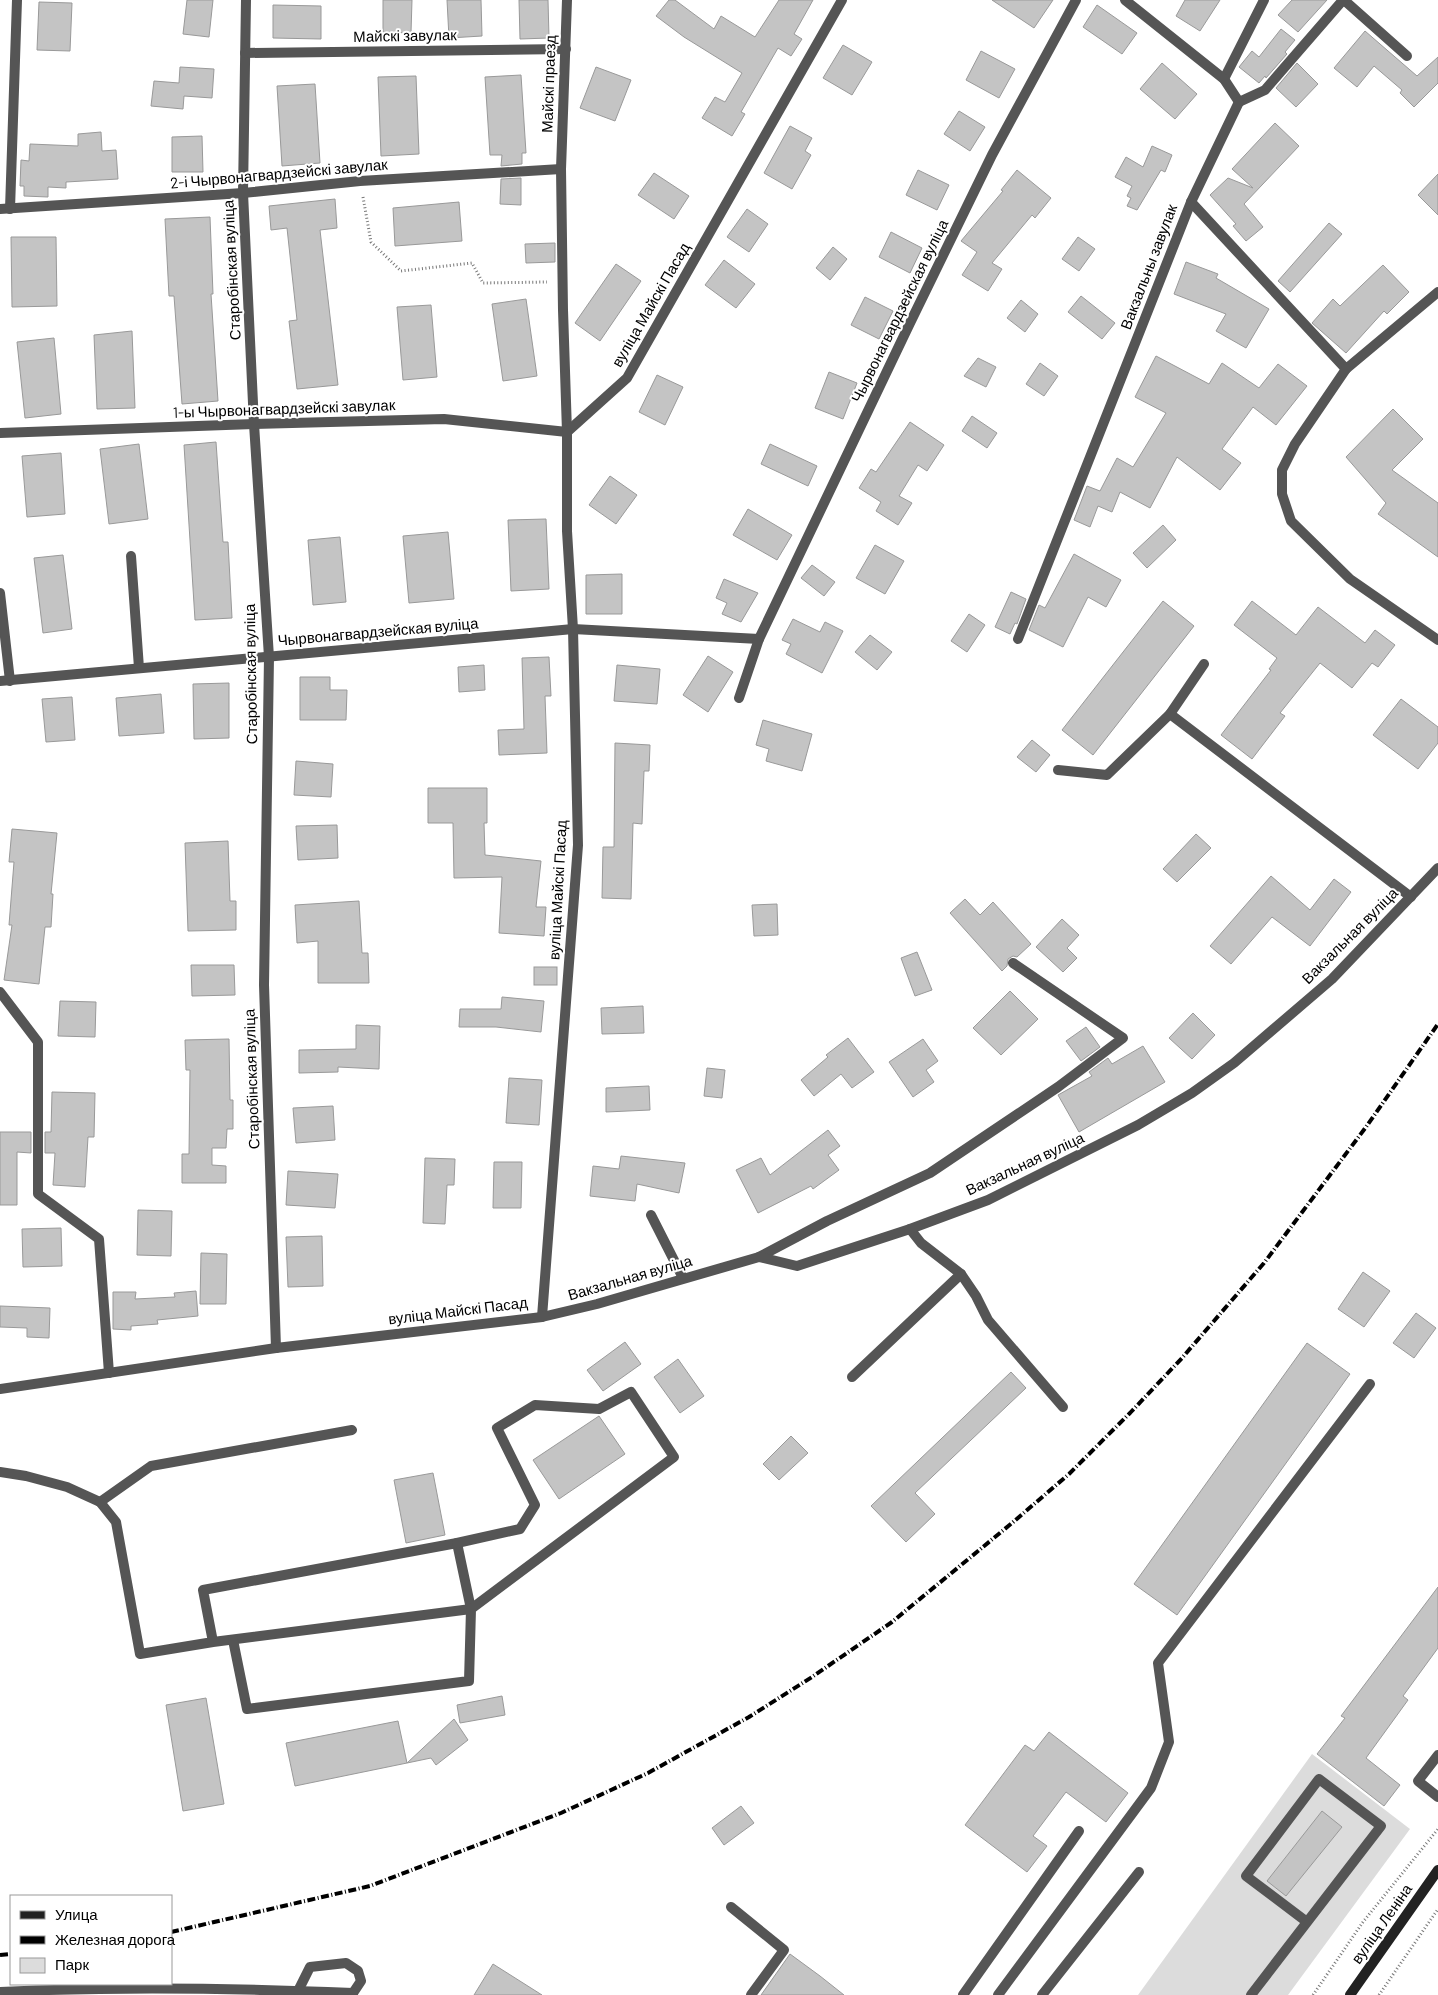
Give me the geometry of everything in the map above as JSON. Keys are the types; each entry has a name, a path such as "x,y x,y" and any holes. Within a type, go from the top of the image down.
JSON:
{"main road":[{"name":"вуліца Леніна","path":"1350,1995 1438,1870"}],"street":[{"path":"5,209 17,0"},
{"name":"Старобінская вуліца","path":"246,0 243,193 254,424 269,657 264,985 276,1348"},
{"name":"Майскі праезд","path":"567,0 561,169 567,432"},
{"name":"вуліца Майскі Пасад","path":"0,1389 276,1348 542,1317 578,845 573,628 568,531 567,432 627,378 842,0"},
{"name":"Чырвонагвардзейская вуліца","path":"739,698 759,639 992,155 1076,0"},
{"path":"1125,0 1224,79 1238,102"},
{"path":"1224,79 1264,0"},
{"path":"1191,202 1238,102 1266,90 1343,0 1407,56"},
{"name":"Майскі завулак","path":"245,53 566,49"},
{"name":"2-і Чырвонагвардзейскі завулак","path":"5,209 243,193 360,181 561,169"},
{"name":"Вакзальны завулак","path":"1018,640 1191,202 1346,369"},
{"path":"1438,292 1346,369 1294,444 1282,470 1282,494 1292,522 1350,579 1438,640"},
{"name":"1-ы Чырвонагвардзейскі завулак","path":"0,434 444,419 567,432"},
{"path":"131,556 139,668"},
{"path":"0,593 5,681"},
{"name":"Чырвонагвардзейская вуліца","path":"5,681 573,628 759,639"},
{"path":"1058,770 1107,775 1170,714 1204,664"},
{"path":"1170,714 1411,897"},
{"name":"Вакзальная вуліца","path":"542,1317 598,1304 759,1257 797,1266 910,1229 988,1200 1138,1125 1192,1093 1234,1063 1332,979 1438,868"},
{"path":"759,1257 827,1221 930,1173 1058,1087 1123,1038 1013,963"},
{"path":"0,992 38,1042 38,1194 99,1239 109,1372"},
{"path":"651,1215 683,1278"},
{"path":"910,1229 921,1242 961,1274 976,1296 988,1320 1063,1407"},
{"path":"852,1377 961,1274"},
{"path":"998,1995 1151,1788 1169,1742 1158,1663 1370,1384"},
{"path":"0,1472 26,1476 67,1487 100,1502 116,1522 140,1654 213,1642 471,1609 674,1457 631,1392 599,1409 535,1405 497,1428 535,1505 520,1529 457,1543 203,1590 213,1642"},
{"path":"100,1502 151,1466 352,1430"},
{"path":"233,1640 247,1709 469,1681 471,1609 457,1543"},
{"path":"1438,1755 1418,1782 1438,1797"},
{"path":"1251,1995 1307,1922 1380,1826 1319,1779 1246,1876 1307,1922"},
{"path":"963,1995 1079,1831"},
{"path":"1042,1995 1139,1872"},
{"path":"731,1907 784,1950 752,1995"},
{"path":"0,1992 82,1988 161,1988 353,1993 361,1981 358,1971 346,1963 310,1967 298,1991"}],"path":[{"path":"360,181 370,242 401,271 472,263 483,283 563,282"},
{"path":"1312,1995 1363,1922 1438,1829"},
{"path":"1379,1995 1438,1909"}],"green space":[{"path":"1312,1754 1410,1829 1288,1995 1138,1995"}],"building":[{"path":"187,0 213,0 209,37 183,34"},
{"path":"383,0 412,0 411,33 383,32"},
{"path":"447,0 481,0 482,36 449,38"},
{"path":"519,0 548,0 549,38 520,39"},
{"path":"669,0 675,0 714,29 721,16 755,37 779,0 813,0 794,34 802,39 791,56 778,48 741,112 745,114 732,136 702,118 715,97 725,102 742,73 684,37 656,16"},
{"path":"992,0 1053,0 1034,28"},
{"path":"1185,0 1220,0 1200,31 1176,16"},
{"path":"1292,0 1327,0 1298,32 1278,15"},
{"path":"39,2 72,3 70,51 37,50"},
{"path":"273,5 321,6 321,39 273,38"},
{"path":"1097,5 1137,33 1122,54 1083,27"},
{"path":"1281,29 1295,40 1285,52 1287,54 1266,78 1265,76 1259,83 1239,67 1252,51 1259,57"},
{"path":"1365,31 1417,76 1438,57 1438,83 1414,107 1400,93 1402,90 1374,66 1357,87 1334,68"},
{"path":"843,45 872,62 852,95 823,78"},
{"path":"981,51 1015,69 999,98 966,80"},
{"path":"1162,63 1197,94 1175,119 1140,89"},
{"path":"1297,63 1318,84 1296,107 1276,88"},
{"path":"180,67 214,69 212,98 184,96 183,109 151,106 154,81 179,83"},
{"path":"596,67 631,80 615,121 580,108"},
{"path":"521,75 526,153 522,153 522,164 501,166 502,155 490,155 485,77"},
{"path":"416,76 419,154 381,156 378,77"},
{"path":"315,84 320,163 282,166 277,86"},
{"path":"959,111 985,127 970,151 944,134"},
{"path":"1275,123 1299,146 1244,204 1263,227 1246,241 1233,226 1236,224 1210,195 1228,178 1253,188 1232,169"},
{"path":"790,126 812,138 805,151 811,155 792,189 764,173"},
{"path":"101,132 102,151 116,150 118,179 66,182 66,188 48,187 48,197 24,196 24,186 20,186 21,160 29,161 30,144 78,146 78,134"},
{"path":"202,136 203,172 172,172 172,137"},
{"path":"1152,146 1172,155 1165,172 1161,170 1137,210 1127,206 1131,198 1127,196 1132,186 1115,177 1126,157 1143,167"},
{"path":"918,170 949,185 937,210 906,195"},
{"path":"1017,170 1051,198 1035,218 1032,215 992,263 1002,269 988,291 962,275 977,252 961,241 1003,191 1001,190"},
{"path":"654,173 689,196 674,219 638,195"},
{"path":"1438,174 1438,215 1418,195"},
{"path":"521,178 521,205 500,204 501,179"},
{"path":"335,199 337,228 320,230 338,385 297,389 289,321 297,320 287,228 271,230 269,206"},
{"path":"459,202 462,241 395,246 393,208"},
{"path":"747,209 768,224 749,252 727,237"},
{"path":"210,217 213,294 211,294 218,401 182,404 174,296 169,296 165,219"},
{"path":"1329,223 1342,234 1290,292 1278,281"},
{"path":"891,232 922,248 910,273 879,257"},
{"path":"11,237 56,237 57,306 12,307"},
{"path":"1078,237 1095,249 1079,271 1062,259"},
{"path":"555,243 555,262 526,263 525,244"},
{"path":"833,247 847,259 830,280 816,268"},
{"path":"724,260 755,284 736,308 705,285"},
{"path":"1186,262 1218,274 1216,278 1269,309 1246,348 1216,331 1226,314 1174,294"},
{"path":"616,264 641,281 600,341 575,323"},
{"path":"1383,265 1409,292 1387,314 1384,311 1346,353 1312,323 1333,299 1340,306"},
{"path":"1081,296 1115,323 1102,339 1068,312"},
{"path":"865,297 893,311 879,339 851,325"},
{"path":"526,299 537,376 503,381 492,304"},
{"path":"1021,300 1038,314 1025,332 1007,318"},
{"path":"431,305 437,377 403,380 397,307"},
{"path":"132,331 135,408 97,409 94,335"},
{"path":"54,338 61,414 25,418 17,342"},
{"path":"1156,356 1209,384 1222,363 1259,388 1278,364 1307,386 1276,425 1253,407 1222,449 1241,463 1220,490 1177,457 1150,508 1120,492 1112,512 1098,506 1090,527 1074,520 1087,486 1100,491 1117,458 1133,467 1166,413 1135,397"},
{"path":"978,358 996,367 986,387 964,376"},
{"path":"1040,363 1058,376 1044,396 1026,384"},
{"path":"829,372 857,383 843,419 815,408"},
{"path":"657,375 683,387 665,425 639,412"},
{"path":"1393,409 1423,439 1392,470 1438,503 1438,557 1378,514 1386,503 1346,457"},
{"path":"972,416 997,433 987,448 962,431"},
{"path":"910,422 944,445 927,471 918,465 899,496 912,503 898,525 876,511 881,502 859,488 871,469 876,472"},
{"path":"216,442 223,542 228,542 232,618 195,620 184,445"},
{"path":"139,444 148,519 109,524 100,449"},
{"path":"770,444 817,466 808,486 761,464"},
{"path":"61,453 65,514 27,517 22,456"},
{"path":"610,476 637,495 616,524 589,505"},
{"path":"748,509 792,535 777,560 733,535"},
{"path":"546,519 549,589 511,591 508,520"},
{"path":"1163,525 1176,540 1147,568 1133,553"},
{"path":"448,532 454,599 409,603 403,536"},
{"path":"340,537 346,602 313,605 308,540"},
{"path":"875,545 904,561 885,594 856,578"},
{"path":"1074,554 1121,580 1106,607 1088,597 1063,647 1029,630 1039,605 1045,608"},
{"path":"63,555 72,629 43,633 34,558"},
{"path":"812,565 835,582 824,596 801,578"},
{"path":"622,574 622,614 586,614 586,575"},
{"path":"724,579 758,593 741,622 722,614 727,603 716,598"},
{"path":"1011,592 1026,599 1017,624 1015,623 1010,634 995,627"},
{"path":"1163,601 1194,626 1093,755 1062,730"},
{"path":"1252,601 1296,635 1318,607 1365,643 1375,630 1395,645 1378,667 1372,663 1352,688 1320,663 1280,713 1285,716 1252,759 1221,735 1271,670 1269,669 1277,658 1234,625"},
{"path":"969,614 985,625 967,652 951,641"},
{"path":"793,619 820,632 825,622 843,631 822,673 786,654 791,644 782,640"},
{"path":"870,635 892,652 877,670 855,652"},
{"path":"708,656 733,672 708,712 683,695"},
{"path":"549,657 551,696 545,696 547,753 499,755 498,730 524,729 522,658"},
{"path":"484,665 485,690 459,692 458,667"},
{"path":"617,665 660,669 657,704 614,701"},
{"path":"300,677 330,677 330,690 347,690 346,720 300,720"},
{"path":"229,683 229,738 194,739 193,684"},
{"path":"161,694 164,733 119,736 116,698"},
{"path":"72,697 75,740 46,742 42,699"},
{"path":"1401,699 1438,727 1438,743 1418,769 1373,735"},
{"path":"763,720 812,734 802,771 766,761 769,749 756,745"},
{"path":"1032,740 1050,755 1036,772 1017,757"},
{"path":"615,743 650,745 649,771 644,771 642,824 633,823 631,899 602,898 603,847 614,847"},
{"path":"296,761 333,764 331,797 294,795"},
{"path":"428,788 487,788 487,823 484,823 485,855 541,861 536,907 546,907 544,936 499,933 502,877 454,878 453,823 428,823"},
{"path":"337,825 338,858 298,860 296,826"},
{"path":"12,829 57,833 51,894 53,894 51,927 45,927 39,984 4,980 12,925 9,925 14,862 9,862"},
{"path":"1196,834 1211,848 1177,882 1163,869"},
{"path":"228,841 230,901 236,901 236,930 188,931 185,843"},
{"path":"1271,876 1310,910 1334,879 1351,892 1310,946 1272,917 1231,964 1210,946"},
{"path":"965,899 980,915 993,902 1031,944 1017,957 1013,956 1008,959 1007,966 1002,971 950,913"},
{"path":"359,901 362,953 368,953 369,983 318,983 318,941 297,943 295,905"},
{"path":"777,904 778,935 754,936 752,905"},
{"path":"1062,919 1079,935 1067,948 1077,958 1063,972 1036,947"},
{"path":"917,952 932,990 915,996 901,958"},
{"path":"191,965 234,965 235,995 192,996"},
{"path":"534,967 557,967 557,985 534,985"},
{"path":"1010,991 1038,1019 1001,1055 973,1028"},
{"path":"502,997 544,1001 541,1032 496,1027 459,1027 460,1009 501,1009"},
{"path":"60,1001 96,1002 95,1037 58,1036"},
{"path":"643,1006 644,1033 602,1034 601,1008"},
{"path":"1193,1013 1215,1035 1192,1059 1169,1038"},
{"path":"356,1025 380,1026 379,1069 338,1067 338,1072 299,1073 299,1050 356,1049"},
{"path":"1086,1027 1100,1047 1081,1061 1066,1041"},
{"path":"848,1038 874,1072 852,1088 841,1074 814,1096 801,1080 828,1057 826,1055"},
{"path":"229,1039 230,1100 233,1100 233,1129 227,1129 226,1148 212,1148 212,1165 226,1166 226,1183 182,1183 182,1154 189,1154 190,1070 186,1070 185,1040"},
{"path":"923,1039 938,1061 926,1070 934,1082 913,1097 889,1062"},
{"path":"1143,1046 1165,1082 1079,1132 1058,1095 1092,1076 1089,1072 1108,1058 1112,1064"},
{"path":"707,1068 725,1070 722,1098 704,1096"},
{"path":"509,1078 542,1080 539,1125 506,1123"},
{"path":"649,1086 650,1110 606,1112 606,1088"},
{"path":"52,1092 95,1093 94,1137 88,1137 85,1187 53,1185 55,1153 45,1153 45,1132 51,1132"},
{"path":"333,1106 335,1140 296,1143 293,1108"},
{"path":"828,1130 840,1146 828,1155 839,1170 813,1189 811,1186 758,1213 736,1170 761,1158 770,1175"},
{"path":"0,1132 31,1132 31,1153 17,1152 17,1205 0,1205"},
{"path":"621,1156 685,1163 679,1193 637,1184 635,1201 590,1196 593,1166 619,1169"},
{"path":"425,1158 455,1159 454,1185 447,1185 445,1224 423,1223"},
{"path":"494,1162 522,1162 521,1208 493,1208"},
{"path":"288,1171 338,1174 335,1208 286,1205"},
{"path":"138,1210 172,1211 171,1256 137,1255"},
{"path":"61,1228 62,1266 23,1267 22,1229"},
{"path":"322,1236 323,1286 288,1287 286,1237"},
{"path":"201,1253 227,1254 226,1304 200,1304"},
{"path":"1363,1272 1390,1291 1364,1327 1338,1309"},
{"path":"196,1291 198,1316 157,1320 158,1324 131,1326 131,1330 113,1329 113,1292 136,1292 135,1299 175,1297 174,1293"},
{"path":"0,1306 50,1308 49,1338 27,1337 27,1328 0,1327"},
{"path":"1416,1313 1436,1328 1414,1358 1393,1343"},
{"path":"625,1342 641,1364 603,1391 587,1370"},
{"path":"1307,1343 1350,1374 1177,1615 1134,1584"},
{"path":"678,1359 704,1396 680,1413 654,1377"},
{"path":"1011,1372 1026,1388 915,1493 935,1514 906,1542 871,1506"},
{"path":"599,1416 625,1454 559,1499 533,1460"},
{"path":"791,1436 808,1453 779,1480 763,1464"},
{"path":"433,1473 445,1535 406,1543 394,1480"},
{"path":"1438,1587 1438,1648 1403,1696 1408,1700 1366,1758 1400,1785 1384,1806 1317,1754 1345,1718 1341,1716"},
{"path":"502,1696 505,1715 460,1723 457,1705"},
{"path":"206,1698 224,1804 183,1811 166,1705"},
{"path":"454,1719 468,1740 436,1765 431,1758 407,1763"},
{"path":"398,1721 407,1763 295,1786 286,1743"},
{"path":"1049,1732 1128,1793 1106,1822 1066,1792 1033,1836 1047,1846 1027,1872 965,1825 1025,1745 1034,1751"},
{"path":"741,1806 754,1823 724,1845 712,1828"},
{"path":"1322,1811 1342,1827 1286,1896 1267,1881"},
{"path":"790,1954 820,1976 844,1995 761,1995"},
{"path":"493,1964 542,1995 474,1995"}],"railway":[{"path":"172,1932 370,1886 561,1813 648,1773 749,1717 812,1677 892,1622 1069,1474 1182,1358 1264,1263 1366,1127 1438,1024"},
{"path":"0,1955 10,1954"}]}
